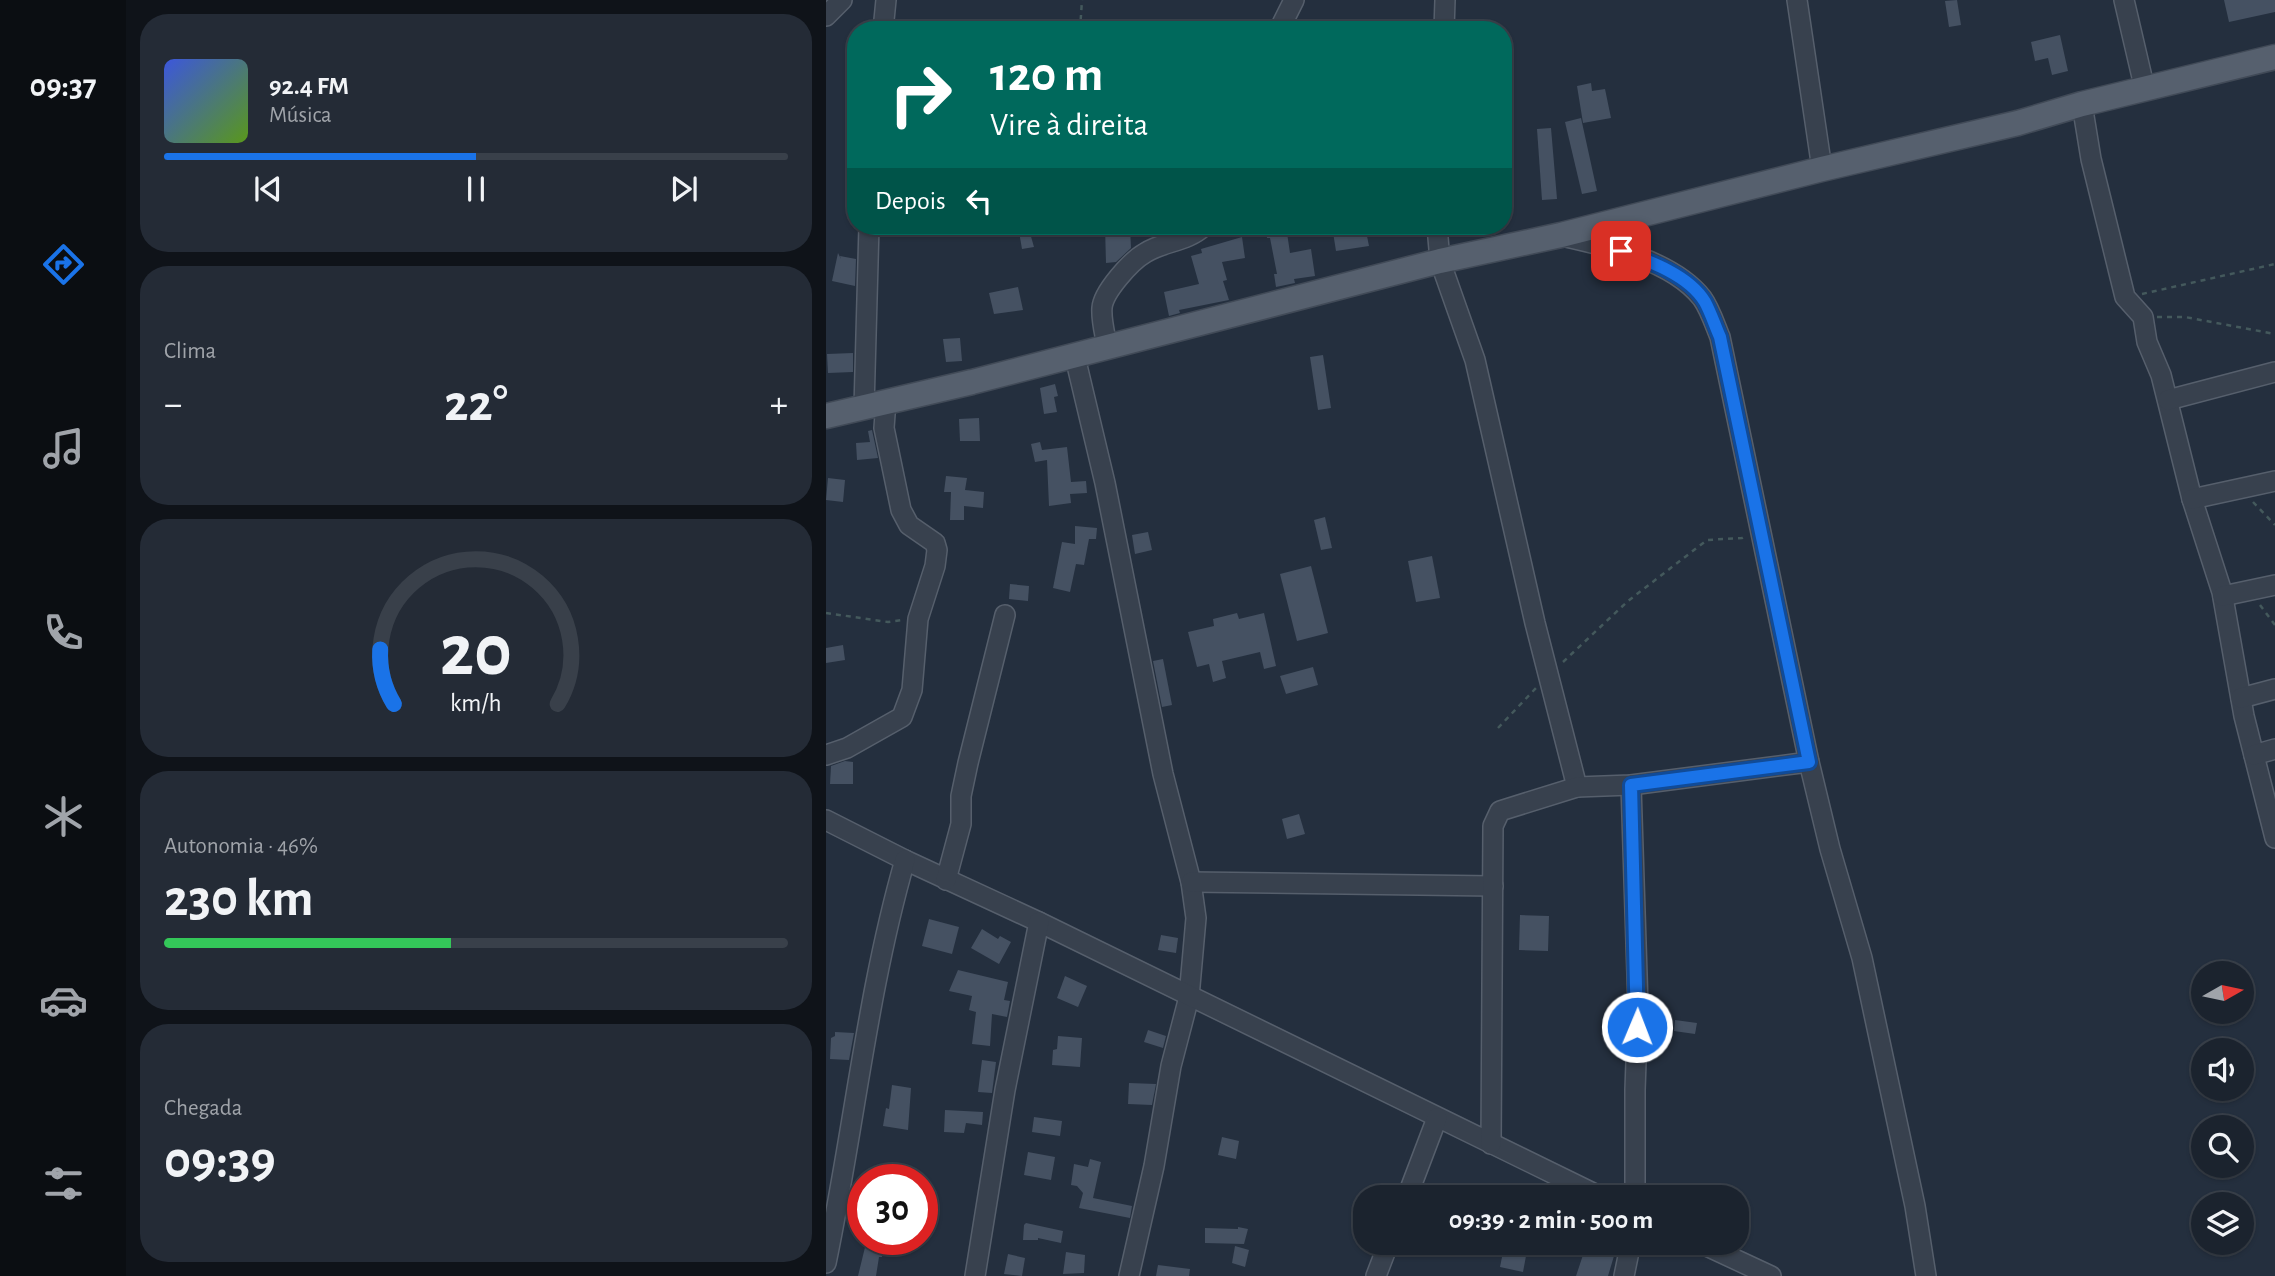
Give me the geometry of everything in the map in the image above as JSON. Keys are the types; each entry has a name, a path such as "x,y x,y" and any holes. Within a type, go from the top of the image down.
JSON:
{"main road":[{"path":"826,416 1075,356 1440,261 1561,235 2275,57"}],"street":[{"path":"826,16 842,0"},
{"path":"884,21 886,0"},
{"path":"1284,21 1294,0"},
{"path":"1444,21 1445,0"},
{"path":"1797,0 1822,169"},
{"path":"2124,0 2145,90"},
{"path":"2082,104 2091,159 2125,297 2143,317 2147,342 2161,375 2192,499 2223,596 2242,707 2275,838"},
{"path":"826,755 847,748 902,717 912,691 918,619 935,566 937,551 935,543 909,524 901,510 884,428 875,405 869,235"},
{"path":"1107,346 1102,308 1105,295 1123,273 1145,253 1194,235"},
{"path":"1438,235 1440,261 1475,360 1547,676 1577,787"},
{"path":"1561,235 1637,257 1688,284 1704,301 1720,337 1809,762 1830,849 1862,958 1915,1206 1926,1276"},
{"path":"1075,356 1105,483 1163,774 1191,882 1196,918 1189,997 1171,1066 1154,1166 1129,1276"},
{"path":"2168,400 2275,372"},
{"path":"2192,499 2275,481"},
{"path":"2223,596 2275,585"},
{"path":"946,880 961,824 961,796 968,763 1005,615"},
{"path":"2242,707 2275,689"},
{"path":"2254,755 2275,749"},
{"path":"1491,1144 1493,826 1500,811 1577,787 1631,785 1809,762"},
{"path":"1631,785 1638,1006 1635,1185"},
{"path":"826,820 1576,1185"},
{"path":"826,1263 867,1033 892,908 905,860"},
{"path":"1191,882 1493,886"},
{"path":"975,1276 1005,1090 1039,922"},
{"path":"1412,1185 1437,1118"},
{"path":"1376,1276 1384,1255"},
{"path":"1624,1276 1628,1255"},
{"path":"1721,1255 1749,1271 1771,1276"}],"path":[{"path":"1080,21 1082,0"},
{"path":"2125,297 2275,264"},
{"path":"2143,317 2185,317 2275,334"},
{"path":"2241,489 2275,525"},
{"path":"1498,728 1547,676 1628,601 1707,540 1742,538 1760,527"},
{"path":"826,613 888,622 918,619"}],"building":[{"path":"1957,0 1961,25 1949,27 1945,1"},
{"path":"2224,0 2275,0 2275,12 2229,22"},
{"path":"2060,35 2068,71 2052,75 2048,58 2035,61 2031,42"},
{"path":"1591,83 1592,91 1605,89 1611,118 1583,123 1577,86"},
{"path":"1581,118 1597,191 1582,194 1565,122"},
{"path":"1551,128 1557,199 1542,200 1537,129"},
{"path":"1020,235 1031,235 1034,247 1022,249"},
{"path":"1105,235 1130,235 1131,248 1116,262 1106,263"},
{"path":"1267,235 1287,235 1290,253 1311,249 1315,276 1294,279 1295,283 1276,287 1274,274 1277,274 1270,238"},
{"path":"1333,235 1367,235 1369,246 1336,251"},
{"path":"1242,237 1245,258 1222,262 1227,280 1223,281 1229,300 1179,310 1180,313 1169,316 1164,292 1199,284 1191,256 1202,253 1201,249"},
{"path":"838,253 841,259 840,256 856,259 855,286 832,281"},
{"path":"1018,287 1023,310 994,314 989,293"},
{"path":"960,338 962,361 946,362 943,339"},
{"path":"853,353 853,372 828,373 827,354"},
{"path":"1323,355 1331,408 1318,410 1310,357"},
{"path":"1055,384 1058,396 1054,397 1057,412 1044,414 1040,388"},
{"path":"979,418 980,441 960,441 959,419"},
{"path":"872,430 878,458 857,460 856,443 870,442 868,431"},
{"path":"1040,442 1042,450 1067,447 1071,482 1086,481 1087,493 1070,494 1071,503 1049,506 1047,460 1035,462 1031,444"},
{"path":"946,476 967,478 965,490 984,492 983,508 964,506 964,520 950,520 951,492 944,492"},
{"path":"828,478 845,480 843,502 826,500"},
{"path":"1325,517 1332,548 1321,550 1314,520"},
{"path":"1075,526 1097,528 1096,539 1089,539 1084,565 1076,564 1070,592 1053,588 1062,542 1075,544"},
{"path":"1148,532 1152,550 1135,554 1132,535"},
{"path":"1432,556 1440,598 1416,602 1408,561"},
{"path":"1311,566 1328,633 1297,641 1280,574"},
{"path":"1010,584 1029,586 1028,601 1009,599"},
{"path":"1237,613 1239,619 1264,613 1276,666 1264,669 1260,652 1222,661 1226,678 1213,682 1209,664 1197,667 1188,632 1214,626 1213,619"},
{"path":"843,645 845,660 826,663 826,648"},
{"path":"1163,659 1172,705 1162,707 1153,661"},
{"path":"1313,667 1318,685 1286,694 1280,676"},
{"path":"845,761 853,762 853,784 830,784 831,766"},
{"path":"1299,814 1305,834 1287,839 1282,819"},
{"path":"1520,915 1549,916 1548,951 1519,950"},
{"path":"929,919 959,927 952,954 922,946"},
{"path":"982,929 998,939 1000,936 1011,942 999,964 971,948"},
{"path":"1161,935 1178,938 1176,953 1158,950"},
{"path":"958,970 1008,982 1004,1000 1010,1001 1007,1017 992,1014 990,1046 972,1044 976,1012 969,1010 972,996 949,991"},
{"path":"1065,976 1087,986 1078,1007 1057,998"},
{"path":"1675,1020 1697,1023 1695,1034 1674,1031"},
{"path":"1148,1030 1166,1036 1163,1048 1144,1042"},
{"path":"835,1032 854,1033 849,1060 830,1059 831,1038 835,1036"},
{"path":"1058,1036 1082,1038 1080,1067 1052,1065"},
{"path":"982,1060 996,1062 992,1093 978,1092"},
{"path":"1129,1083 1156,1084 1152,1105 1128,1104"},
{"path":"892,1085 911,1088 908,1130 883,1126 886,1108 889,1109"},
{"path":"945,1110 983,1112 982,1125 966,1123 964,1133 944,1132"},
{"path":"1034,1117 1062,1121 1060,1136 1032,1132"},
{"path":"1222,1137 1239,1141 1236,1159 1218,1155"},
{"path":"1028,1152 1055,1157 1051,1180 1024,1175"},
{"path":"1090,1159 1101,1162 1093,1198 1132,1206 1130,1218 1079,1208 1083,1193 1077,1186 1071,1185 1074,1164 1088,1167"},
{"path":"1026,1223 1063,1231 1061,1243 1038,1238 1023,1240"},
{"path":"1205,1228 1248,1229 1244,1244 1205,1243"},
{"path":"1235,1246 1249,1250 1245,1267 1232,1263"},
{"path":"1066,1252 1085,1255 1084,1273 1063,1274"},
{"path":"1008,1254 1025,1258 1022,1276 1004,1274"},
{"path":"863,1255 882,1255 879,1257 876,1276 858,1276"},
{"path":"1502,1255 1526,1256 1523,1272 1500,1267"},
{"path":"1583,1255 1614,1256 1608,1276 1576,1276"},
{"path":"1158,1265 1190,1269 1189,1276 1156,1276"}],"route":[{"path":"1621,251 1688,284 1704,301 1720,337 1809,762 1631,785 1637,1027"}]}
